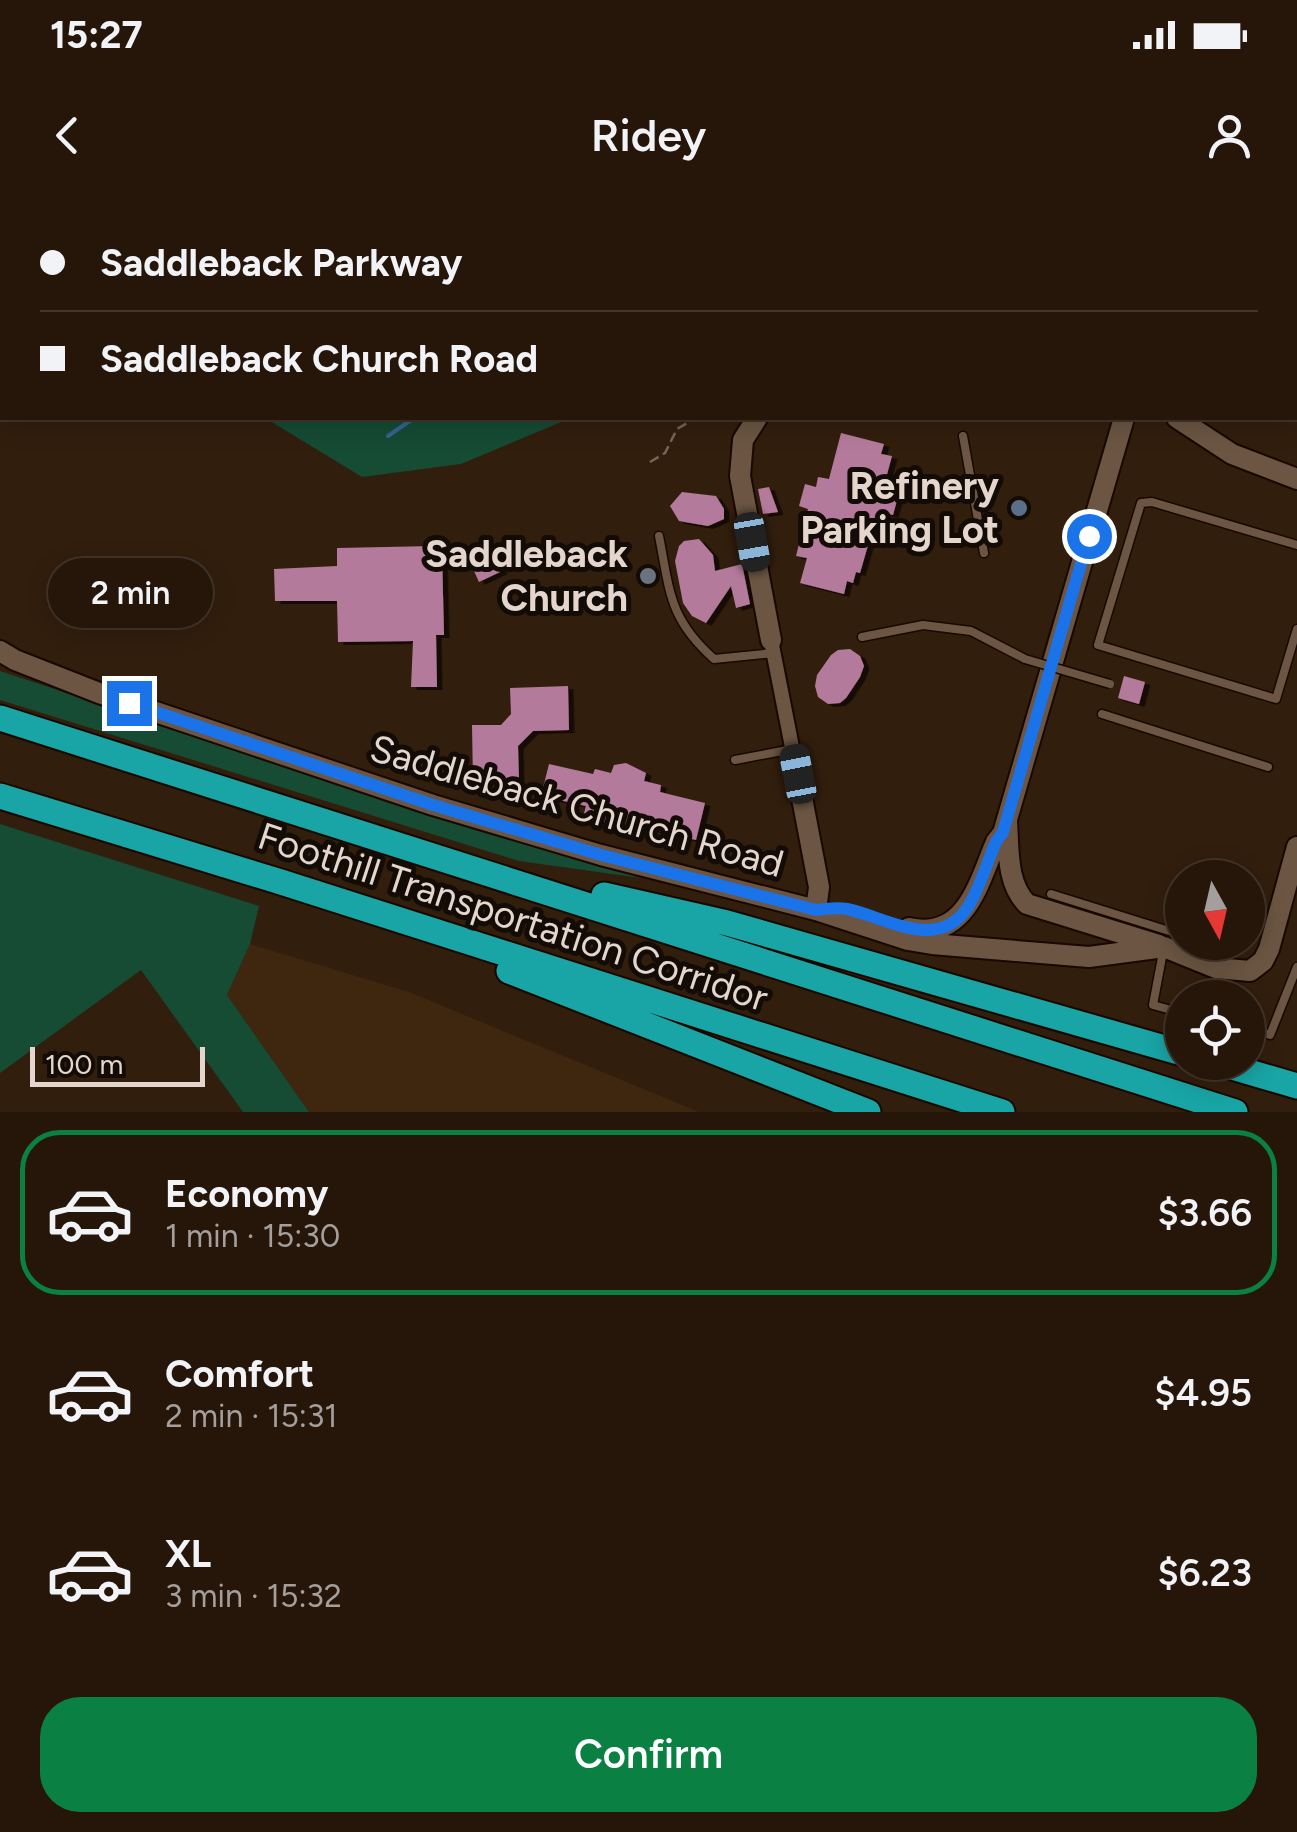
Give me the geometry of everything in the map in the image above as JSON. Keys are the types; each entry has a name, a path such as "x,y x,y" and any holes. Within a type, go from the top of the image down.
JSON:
{"highway":[{"name":"Foothill Transportation Corridor","path":"0,718 1234,1112"},
{"name":"Foothill Transportation Corridor","path":"0,796 1002,1112"},
{"path":"434,856 728,923 1165,1049"},
{"path":"281,882 868,1112"},
{"path":"1265,1077 1297,1086"}],"main road":[{"path":"757,420 743,440 740,476 772,646"},
{"path":"802,798 819,886 816,910 843,908 915,930 933,931 968,908 1006,819 1123,420"},
{"path":"1180,420 1232,454 1297,479"},
{"name":"Saddleback Church Road","path":"0,651 99,693 433,805 601,855 932,944 1089,957 1164,947 1216,968 1250,971 1263,961 1269,949 1297,847"},
{"path":"1006,819 1011,874 1018,895 1027,904 1164,947"}],"street":[{"path":"772,646 802,798"}],"lane":[{"path":"963,436 984,553"},
{"path":"1297,544 1152,502 1142,504 1098,645 1276,699 1297,629"},
{"path":"659,536 674,609 690,638 714,659 772,646"},
{"path":"862,637 923,625 971,631 1026,659 1110,684"},
{"path":"1102,714 1268,767"},
{"path":"735,760 794,750"},
{"path":"1051,894 1165,930"},
{"path":"1164,947 1152,1005 1165,1008"},
{"path":"1265,1034 1270,1035 1297,966"}],"path":[{"path":"650,462 665,453 677,429 693,420"}],"shaded area":[{"path":"250,944 409,992 699,1112 309,1112 227,995"}],"green space":[{"path":"268,420 566,420 461,464 362,477"},
{"path":"0,671 560,855 641,878 519,861 0,700"},
{"path":"0,824 259,906 250,944 227,995 309,1112 243,1112 141,970 0,1073"}],"building":[{"path":"841,433 884,444 881,454 892,456 883,489 899,493 893,515 884,513 882,523 875,521 860,573 856,572 853,583 847,581 844,594 800,583 807,558 796,556 808,509 799,506 805,484 816,487 818,477 829,479"},
{"path":"769,487 778,512 763,514 758,489"},
{"path":"682,492 716,496 724,509 724,519 708,526 679,521 670,506"},
{"path":"699,539 713,555 715,571 742,564 750,604 736,608 731,586 706,623 692,616 683,603 675,561 684,541"},
{"path":"434,546 435,553 442,553 444,635 436,635 437,687 411,687 413,641 338,642 337,601 275,601 274,569 337,566 337,548"},
{"path":"491,548 502,571 479,582 468,558"},
{"path":"850,649 860,656 864,666 860,677 846,698 828,704 818,697 817,675 831,655"},
{"path":"1124,676 1145,682 1139,704 1118,698"},
{"path":"568,686 569,730 533,731 518,746 519,781 473,782 472,725 501,725 511,714 510,688"},
{"path":"626,763 646,773 644,781 661,785 660,792 705,803 696,840 583,817 586,806 541,796 549,764 593,774 595,769 611,773 614,765"}],"waterway":[{"path":"388,436 411,420"}],"place":[{"name":"Refinery Parking Lot","path":"1019,508"},
{"name":"Saddleback Church","path":"648,576"}],"route":[{"path":"129,703 433,805 601,855 816,910 843,908 915,930 933,931 968,908 1003,832 1089,536"}]}
